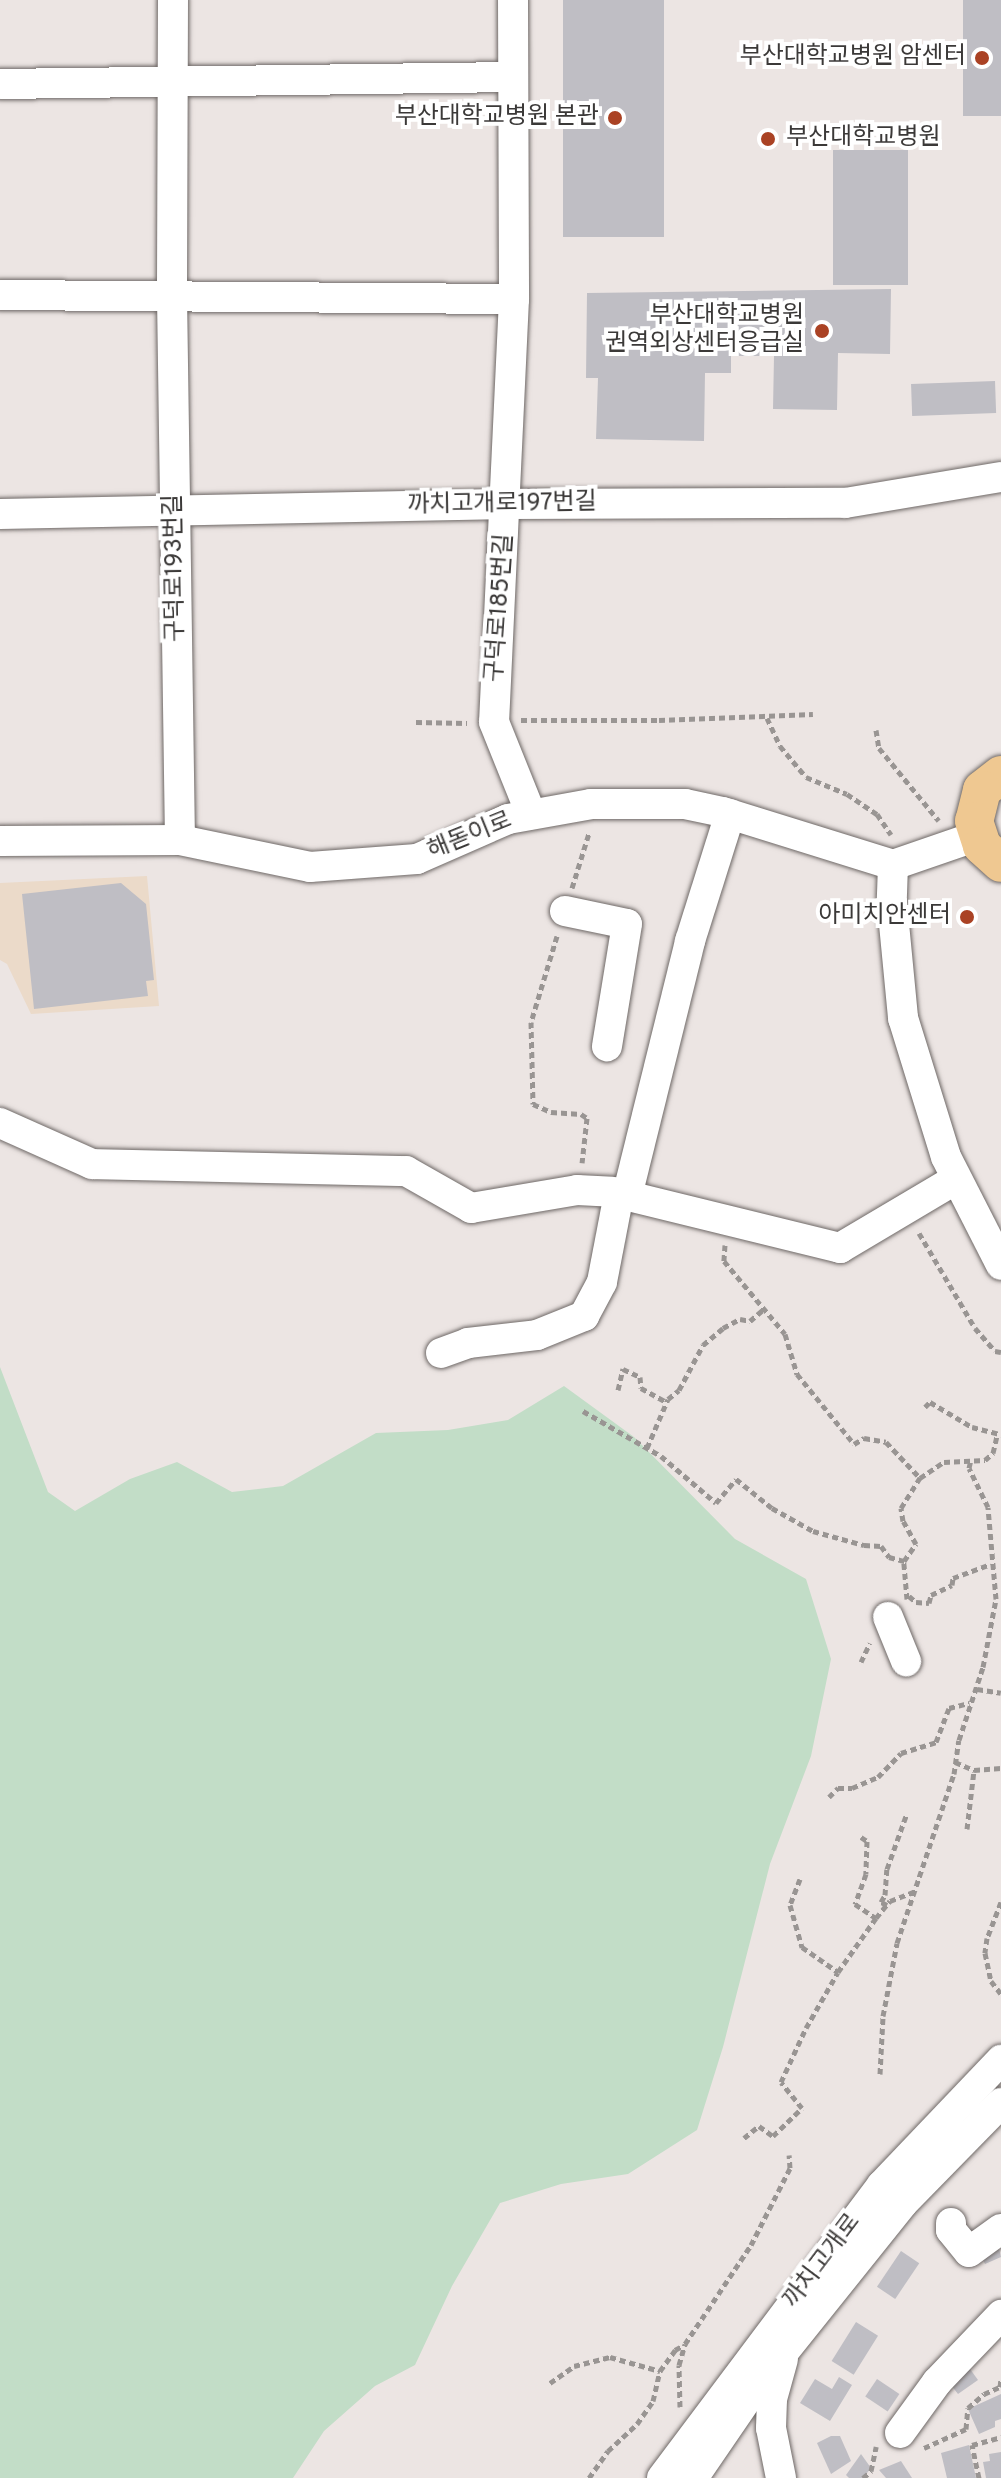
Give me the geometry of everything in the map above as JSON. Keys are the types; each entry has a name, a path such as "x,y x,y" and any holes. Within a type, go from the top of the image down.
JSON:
{"main road":[{"path":"976,847 975,805 982,790 1001,775"}],"street":[{"name":"구덕로193번길","path":"173,0 172,296 180,840"},
{"name":"구덕로185번길","path":"513,0 514,299 507,504 494,722 531,814"},
{"path":"0,84 512,77"},
{"path":"0,295 514,299"},
{"name":"까치고개로197번길","path":"0,514 507,504 845,503 1001,477"},
{"name":"해돋이로","path":"0,841 180,840 310,867 417,859 508,819 531,814 591,804 685,804 898,863"},
{"path":"441,1353 468,1343 537,1335 584,1316 602,1282 690,941 730,814"},
{"path":"976,847 898,863 892,903 903,1018 946,1157 1001,1265"},
{"path":"565,911 627,924 607,1046"},
{"path":"0,1123 92,1164 406,1171 471,1208 581,1190 623,1195 727,1223 840,1248 956,1179"},
{"path":"898,1607 906,1661"},
{"name":"까치고개로","path":"662,2478 882,2185 1001,2060"},
{"path":"693,2478 785,2350 903,2203 1001,2103"},
{"path":"951,2223 951,2230 969,2252 1001,2229"},
{"path":"900,2433 937,2382 1001,2315"},
{"path":"781,2478 771,2428 772,2399 785,2350"}],"path":[{"path":"416,722 767,718 813,714"},
{"path":"767,718 780,746 806,777 832,784 877,814 898,863"},
{"path":"876,730 879,748 935,813 976,847"},
{"path":"581,1190 587,1118 581,1114 551,1112 533,1104 531,1022 591,827 591,804"},
{"path":"727,1223 724,1261 785,1334 797,1374 854,1444 864,1438 886,1442 920,1478"},
{"path":"919,1233 975,1328 995,1351 1001,1352"},
{"path":"647,1448 666,1402 679,1390 703,1345 723,1328 740,1319 750,1321 764,1309"},
{"path":"618,1390 623,1369 640,1377 641,1388 666,1402"},
{"path":"898,1607 904,1561 916,1544 903,1521 901,1508 920,1478 944,1462 985,1460 993,1453 999,1434 972,1427 930,1402 925,1407"},
{"path":"583,1411 647,1448 716,1503 736,1479 772,1508 813,1531 864,1545 881,1546 889,1557 904,1561"},
{"path":"880,2074 883,2016 897,1943 954,1774 970,1702 977,1689 996,1599 998,1573 991,1564 988,1507 969,1468 971,1459"},
{"path":"861,1662 876,1629 898,1607 916,1602 929,1603 931,1595 952,1585 953,1578 991,1564"},
{"path":"977,1689 1001,1693"},
{"path":"829,1797 838,1788 852,1788 878,1777 901,1753 936,1742 949,1708 970,1702"},
{"path":"955,1762 974,1770 1001,1768"},
{"path":"967,1829 974,1770"},
{"path":"887,1905 881,1902 885,1895 887,1869 907,1813"},
{"path":"861,1837 867,1841 866,1874 855,1904 876,1918"},
{"path":"800,1879 790,1905 802,1947 838,1972"},
{"path":"744,2138 759,2126 773,2136 802,2108 781,2082 838,1972 887,1905 914,1892"},
{"path":"1001,1902 987,1938 985,1953 991,1981 1001,1994"},
{"path":"680,2407 679,2365 685,2344 751,2245 790,2168 789,2155"},
{"path":"589,2478 608,2451 645,2413 653,2401 660,2371 675,2350 685,2344"},
{"path":"550,2383 574,2366 610,2357 660,2371"},
{"path":"979,2478 972,2445 1001,2437"}],"shaded area":[{"path":"147,876 159,1006 31,1014 7,964 0,960 0,883"}],"green space":[{"path":"0,1367 48,1492 75,1511 130,1479 177,1462 232,1492 283,1486 376,1433 448,1430 508,1420 564,1386 634,1437 735,1539 806,1579 831,1659 811,1756 770,1864 723,2047 697,2130 628,2174 561,2184 500,2203 452,2286 415,2365 375,2386 324,2431 293,2478 0,2478"}],"building":[{"name":"부산대학교병원 본관","path":"563,0 664,0 664,237 563,237"},
{"name":"부산대학교병원 암센터","path":"963,0 1001,0 1001,116 963,116"},
{"path":"833,150 908,150 908,285 833,285"},
{"path":"891,289 890,354 838,353 837,410 773,409 774,356 731,356 731,373 705,373 704,441 596,439 598,378 586,378 587,293"},
{"path":"995,381 996,413 912,416 911,384"},
{"path":"121,883 146,904 154,980 146,981 148,996 34,1009 22,894"},
{"path":"998,2244 1001,2257 985,2264 979,2252"},
{"path":"901,2251 919,2263 895,2299 877,2287"},
{"path":"856,2322 878,2336 854,2375 832,2361"},
{"path":"965,2362 978,2380 958,2394 951,2385"},
{"path":"839,2377 852,2385 830,2421 800,2403 815,2379 832,2389"},
{"path":"877,2379 899,2394 888,2412 865,2396"},
{"path":"1001,2394 1001,2419 995,2421 995,2427 979,2434 968,2409"},
{"path":"831,2436 840,2436 851,2461 831,2474 817,2443"},
{"path":"969,2445 976,2478 947,2478 941,2453"},
{"path":"1001,2452 1001,2478 986,2478 983,2462 990,2461 989,2454"},
{"path":"861,2454 871,2468 863,2478 849,2478 846,2475"},
{"path":"901,2461 912,2478 886,2478 879,2470"}],"place":[{"name":"부산대학교병원 암센터","path":"982,58"},
{"name":"부산대학교병원 본관","path":"615,118"},
{"name":"부산대학교병원","path":"768,139"},
{"name":"부산대학교병원 권역외상센터응급실","path":"822,331"},
{"name":"아미치안센터","path":"967,917"}]}
